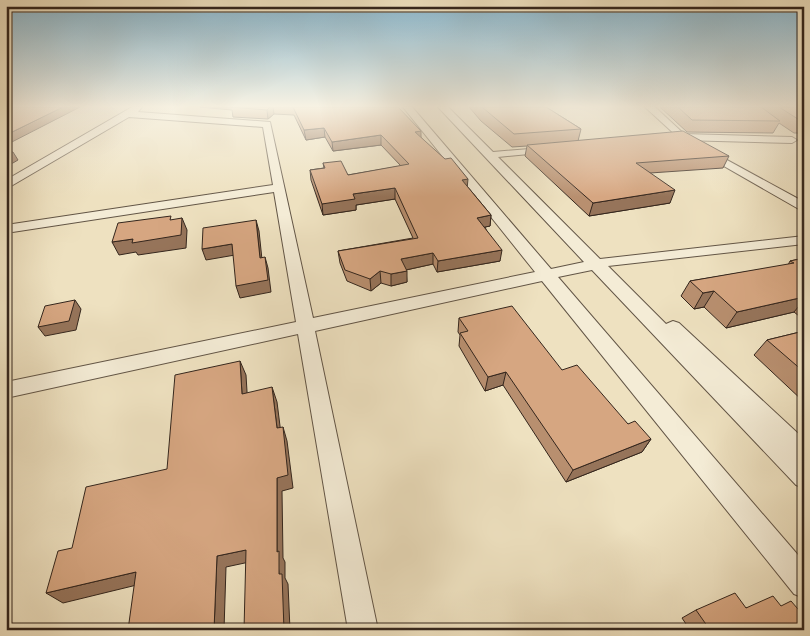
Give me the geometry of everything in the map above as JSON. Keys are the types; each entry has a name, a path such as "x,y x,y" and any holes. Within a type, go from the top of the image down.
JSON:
{"street":[{"path":"6,185 90,137"},
{"path":"269,137 363,630"},
{"path":"431,137 804,584"},
{"path":"471,137 602,264 804,454"},
{"path":"479,137 804,477"},
{"path":"681,137 804,208"},
{"path":"662,139 681,137 792,140"},
{"path":"787,137 804,147"},
{"path":"497,154 565,148"},
{"path":"6,229 278,188"},
{"path":"6,390 602,264 804,240"}],"building":[{"path":"329,137 369,137 332,142"},
{"path":"383,137 420,137 445,159 451,158 468,179 462,180 491,215 477,218 502,250 438,261 433,253 401,259 407,271 391,274 380,271 370,279 345,270 338,251 418,238 395,188 353,194 355,199 322,204 310,170 325,168 323,163 341,161 348,175 409,164"},
{"path":"620,137 693,137 729,156 636,163 675,190 593,203 527,145"},
{"path":"171,216 170,220 182,218 181,235 132,243 133,239 112,242 118,223"},
{"path":"256,220 260,258 265,257 268,280 236,286 232,244 202,249 203,228"},
{"path":"804,258 804,297 737,312 714,291 703,293 690,281 794,263 790,261"},
{"path":"75,300 69,321 38,327 45,306"},
{"path":"512,306 562,370 577,365 628,424 635,421 651,439 573,470 506,372 488,377 460,333 468,331 459,318"},
{"path":"804,331 804,372 767,340"},
{"path":"240,361 242,394 272,387 277,428 283,427 288,475 277,478 277,552 279,551 279,574 282,574 284,630 244,630 246,550 217,556 214,630 128,630 136,572 46,593 58,551 72,548 86,487 167,469 175,375"},
{"path":"735,593 746,608 773,596 781,606 791,601 804,616 804,630 710,630 696,610"}]}
